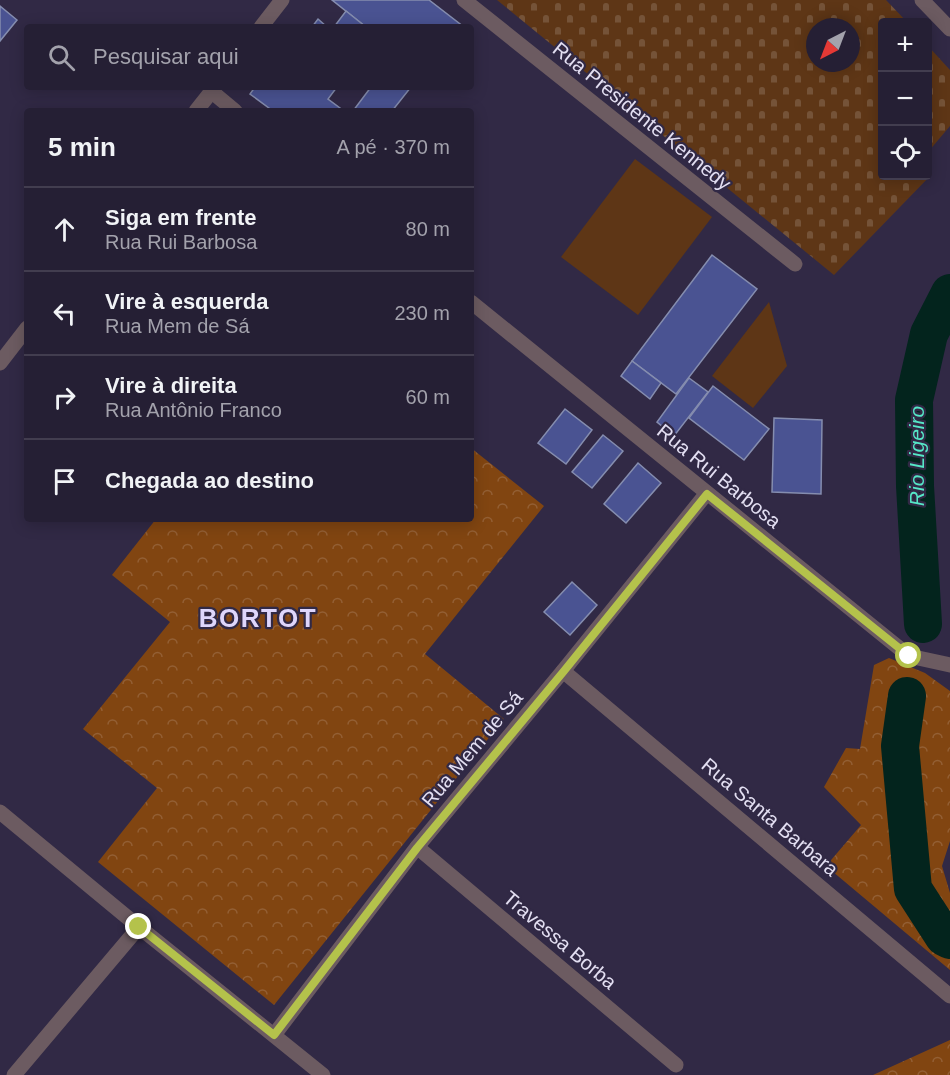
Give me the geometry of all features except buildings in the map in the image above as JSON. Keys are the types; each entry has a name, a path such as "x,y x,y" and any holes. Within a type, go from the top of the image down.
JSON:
{"street":[{"path":"263,24 282,0"},
{"name":"Rua Presidente Kennedy","path":"464,0 795,264"},
{"path":"922,0 950,29"},
{"path":"198,108 212,90"},
{"path":"214,90 233,108"},
{"name":"Rua Rui Barbosa","path":"474,304 909,656 950,665"},
{"path":"0,363 24,332"},
{"name":"Rua Mem de Sá","path":"274,1035 417,848 707,494"},
{"name":"Rua Santa Barbara","path":"564,671 950,996"},
{"path":"0,812 323,1075"},
{"name":"Travessa Borba","path":"417,848 676,1065"},
{"path":"14,1075 139,927"}],"green space":[{"path":"497,0 886,0 903,18 878,18 878,180 926,180 834,275"},
{"path":"932,50 950,70 950,126 932,147"},
{"path":"635,159 712,217 638,315 561,257"},
{"path":"769,302 787,366 753,408 712,376"},
{"path":"474,450 544,506 425,654 504,719 274,1005 98,862 157,788 83,729 170,622 112,575 154,522 474,522"},
{"path":"889,658 925,673 950,691 950,841 942,866 950,893 950,970 826,866 861,825 824,787 846,748 860,749 874,665"},
{"path":"950,1040 950,1075 873,1075"}],"waterway":[{"name":"Rio Ligeiro","path":"923,624 915,486 914,400 929,334 950,293"},
{"name":"Rio Ligeiro","path":"907,696 900,746 913,889 944,937 950,940"}],"district":[{"name":"BORTOT","path":"258,618"}],"route":[{"path":"139,927 274,1035 417,848 707,494 909,656"}]}
